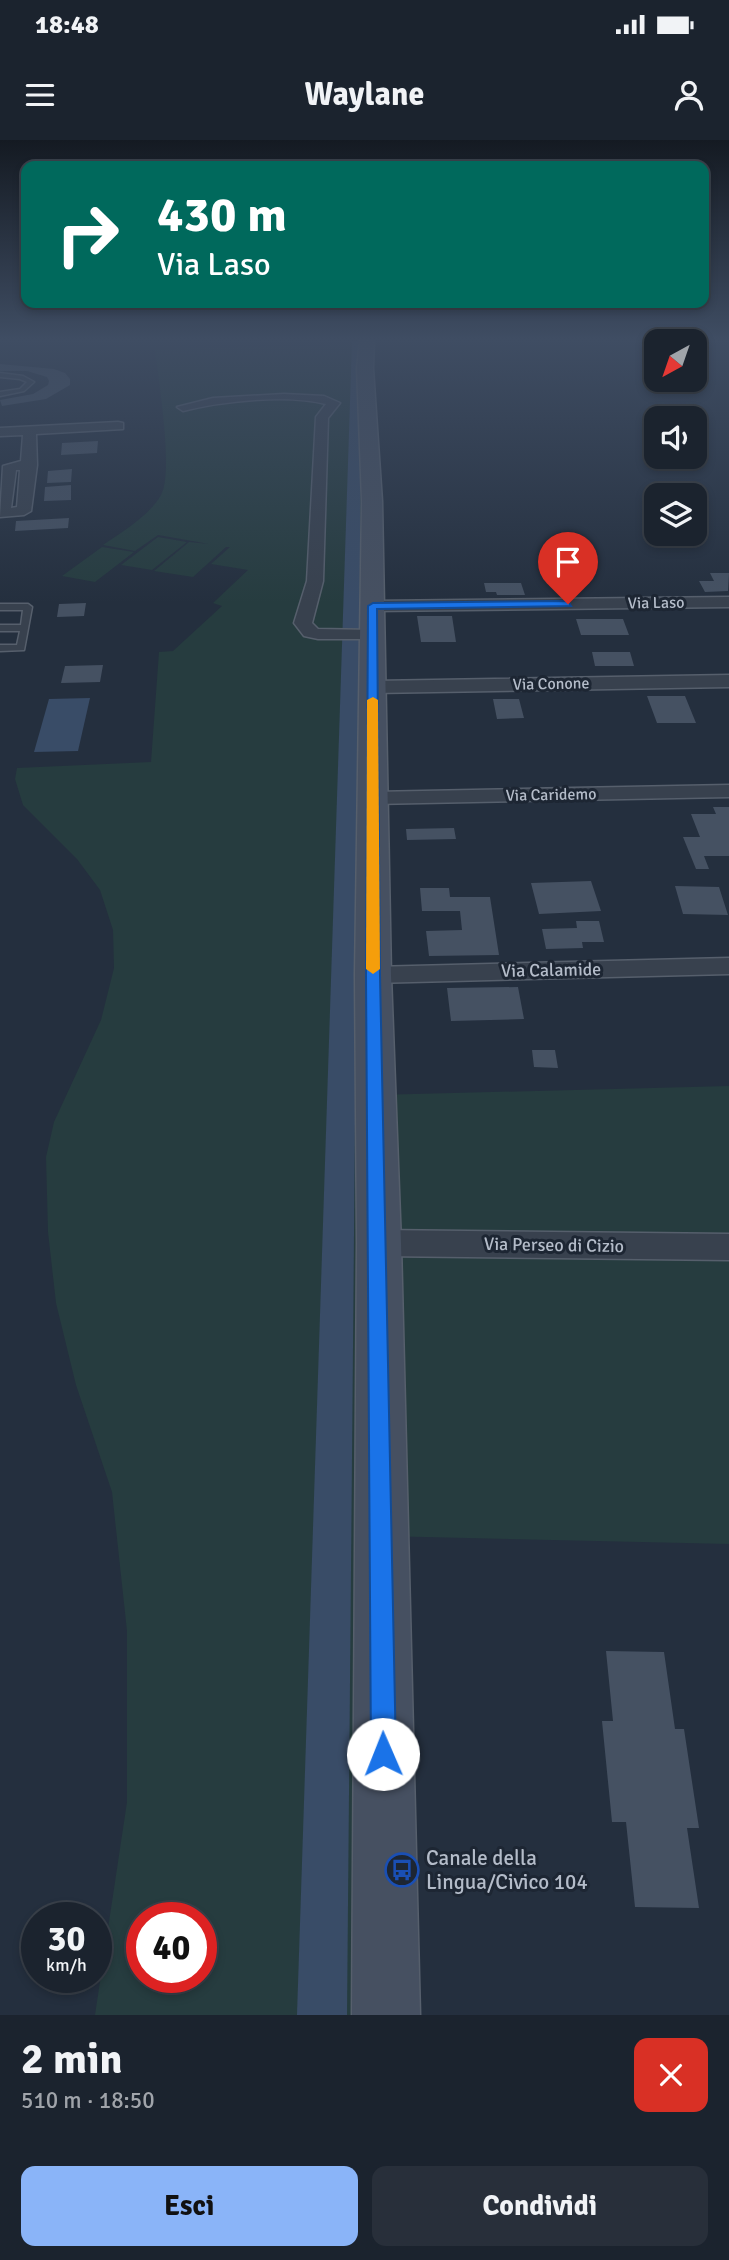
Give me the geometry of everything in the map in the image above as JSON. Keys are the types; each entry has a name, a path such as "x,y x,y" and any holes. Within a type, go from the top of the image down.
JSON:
{"street":[{"path":"0,432 63,428"},
{"name":"Via Laso","path":"322,428 315,581 303,623 310,632 329,635 367,625 729,602"},
{"path":"368,428 372,501 367,625 373,687 373,975 379,1243 386,2015"},
{"path":"30,430 30,465"},
{"name":"Via Conone","path":"373,687 729,681"},
{"name":"Via Caridemo","path":"373,798 729,791"},
{"name":"Via Calamide","path":"373,975 729,966"},
{"name":"Via Perseo di Cizio","path":"379,1243 729,1247"}],"lane":[{"path":"0,607 28,607 21,648 0,648"},
{"path":"0,628 23,628"}],"green space":[{"path":"164,428 361,428 361,2015 95,2015 98,1993 112,1993 112,1902 127,1802 127,1631 112,1492 76,1385 56,1303 48,1232 46,1157 54,1122 101,1020 114,968 113,930 100,890 77,859 23,805 15,779 17,768 151,762 159,652 173,651 222,606 213,603 248,570 211,564 230,547 226,547 193,577 154,571 189,542 209,544 158,535 135,551 103,545 135,523 156,503 165,483"},
{"path":"158,537 187,542 152,570 121,565"},
{"path":"102,547 134,552 95,582 62,576"},
{"path":"729,1086 729,1544 381,1536 376,1095"}],"water":[{"path":"90,698 78,751 34,752 49,699"}],"building":[{"path":"98,441 97,453 61,455 62,443"},
{"path":"72,469 71,482 47,483 48,471"},
{"path":"71,485 71,500 44,501 45,487"},
{"path":"69,518 68,528 15,531 16,521"},
{"path":"710,573 729,573 728,591 705,592 699,581 714,581"},
{"path":"484,583 521,583 525,595 497,595 496,592 486,592"},
{"path":"86,603 84,616 57,617 59,604"},
{"path":"417,616 452,616 456,642 421,642"},
{"path":"576,619 623,619 629,635 581,635"},
{"path":"592,652 630,652 634,666 595,666"},
{"path":"103,665 100,682 61,683 65,666"},
{"path":"647,696 685,696 696,723 657,723"},
{"path":"493,699 519,699 524,718 497,719"},
{"path":"713,807 729,807 729,856 704,856 709,869 696,869 683,837 700,837 691,814 716,814"},
{"path":"454,828 456,839 407,840 406,829"},
{"path":"591,881 601,911 539,914 531,883"},
{"path":"675,886 719,887 728,915 683,914"},
{"path":"420,888 449,888 450,897 490,897 499,955 429,956 426,931 462,930 460,911 422,911"},
{"path":"576,921 599,921 604,942 582,942 583,948 546,949 542,929 577,928"},
{"path":"518,987 524,1019 451,1021 447,988"},
{"path":"532,1050 555,1050 558,1068 534,1067"},
{"path":"606,1651 664,1652 675,1729 684,1729 699,1828 687,1828 699,1908 635,1907 626,1822 612,1822 602,1721 613,1721"}],"waterway":[{"path":"322,2015 353,428"}],"slow traffic":[{"path":"373,700 373,969"}],"place":[{"name":"Canale della Lingua/Civico 104","path":"402,1870"}],"route":[{"path":"383,1754 379,1243 373,975 373,606 568,604"}]}
